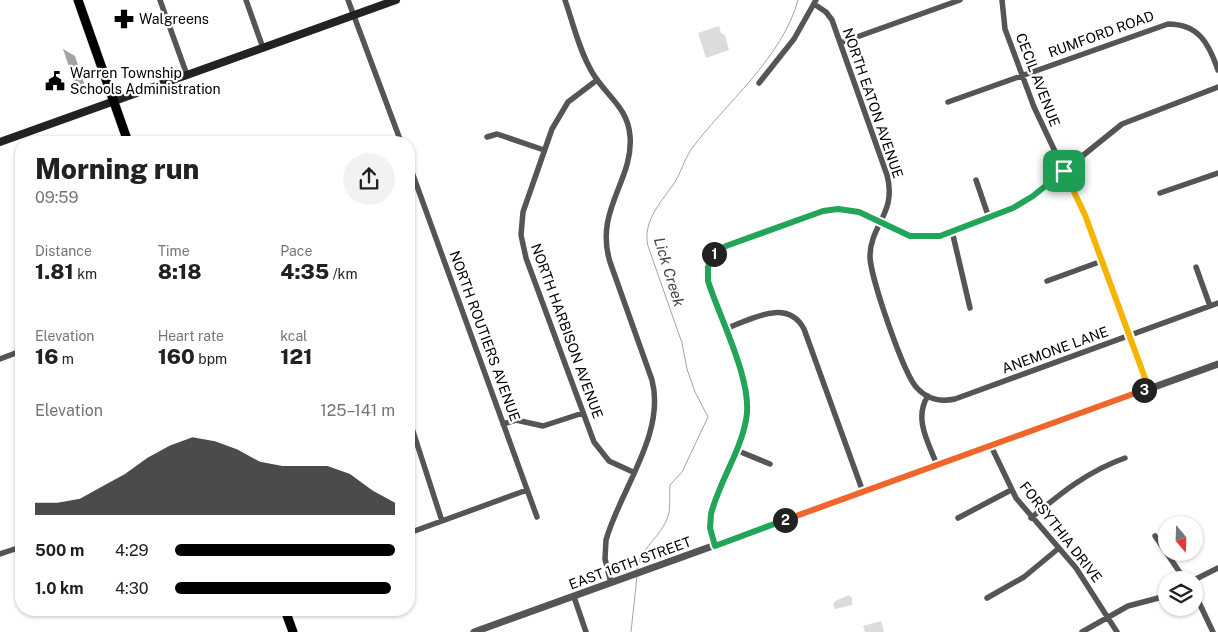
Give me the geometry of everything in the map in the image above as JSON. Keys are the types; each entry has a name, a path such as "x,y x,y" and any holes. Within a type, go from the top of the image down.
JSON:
{"main road":[{"path":"78,0 126,136"},
{"path":"17,136 396,0"},
{"path":"0,142 15,137"},
{"path":"287,616 293,632"}],"street":[{"path":"160,0 187,75"},
{"path":"246,0 262,48"},
{"path":"348,0 399,136"},
{"path":"565,0 587,63 597,80 621,107 629,129 629,152 608,215 606,244 610,262 652,380 656,400 652,427 606,540 605,559 611,583"},
{"path":"840,43 960,0"},
{"name":"CECIL AVENUE","path":"1002,0 1004,24 1041,126 1083,210 1149,389"},
{"path":"759,84 784,55 815,2"},
{"name":"NORTH EATON AVENUE","path":"815,2 829,16 889,182 888,204 870,246 871,271 909,378 918,389 928,396"},
{"name":"RUMFORD ROAD","path":"948,102 1159,26 1178,24 1192,28 1203,37 1210,48 1218,70"},
{"name":"NORTH HARBISON AVENUE","path":"597,80 577,94 560,112 544,150 523,212 522,242 594,442 602,454 615,465 633,472"},
{"path":"715,546 710,528 711,514 746,420 747,399 744,383 708,279 707,269 713,257 726,246 828,210 854,210 910,236 933,237 952,232 1013,208 1033,196 1122,124 1218,87"},
{"path":"487,137 497,134 544,150"},
{"path":"1160,193 1218,173"},
{"name":"NORTH ROUTIERS AVENUE","path":"415,180 537,517"},
{"path":"976,180 989,218"},
{"path":"952,232 970,308"},
{"path":"1047,281 1102,261"},
{"path":"1196,267 1210,306"},
{"name":"ANEMONE LANE","path":"928,396 944,400 955,400 1218,303"},
{"path":"725,329 777,312 789,314 799,321 804,329 863,492"},
{"path":"0,359 15,353"},
{"name":"EAST 16TH STREET","path":"474,632 1218,364"},
{"path":"928,396 922,407 921,419 937,466"},
{"path":"504,424 516,420 543,426 582,413"},
{"path":"415,438 442,521"},
{"name":"FORSYTHIA DRIVE","path":"991,446 1011,490 1031,518 1059,548 1083,578 1117,632"},
{"path":"736,450 770,464"},
{"path":"1031,518 1073,483 1097,469 1125,458"},
{"path":"415,531 528,490"},
{"path":"958,518 1011,490"},
{"path":"1155,536 1179,571"},
{"path":"0,554 15,548"},
{"path":"987,598 1024,577 1059,548"},
{"path":"1203,576 1218,568"},
{"path":"574,597 586,632"},
{"path":"1082,632 1132,604 1158,598"},
{"path":"1203,611 1213,632"}],"shaded area":[{"path":"719,26 721,33 725,35 729,50 706,58 698,33"},
{"path":"63,49 75,56 86,89 77,90"},
{"path":"849,595 852,598 852,605 835,609 833,605 835,601"},
{"path":"881,621 884,632 865,632 863,626"}],"waterway":[{"name":"Lick Creek","path":"637,569 642,555 665,524 669,509 670,485 682,472 708,417 695,392 687,369 682,343 648,246 647,237 650,220 675,182 690,151 751,80 779,42 798,0"},
{"name":"Lick Creek","path":"631,632 637,576"}],"place":[{"name":"Walgreens","path":"124,19"},
{"name":"Warren Township Schools Administration","path":"55,81"}],"route":[{"path":"1064,171 1085,215 1149,389 715,546 710,526 711,511 744,430 748,409 744,383 708,279 709,265 716,252 726,246 799,219 823,211 838,209 854,210 910,236 940,236 1013,208 1046,187 1064,171"}]}
